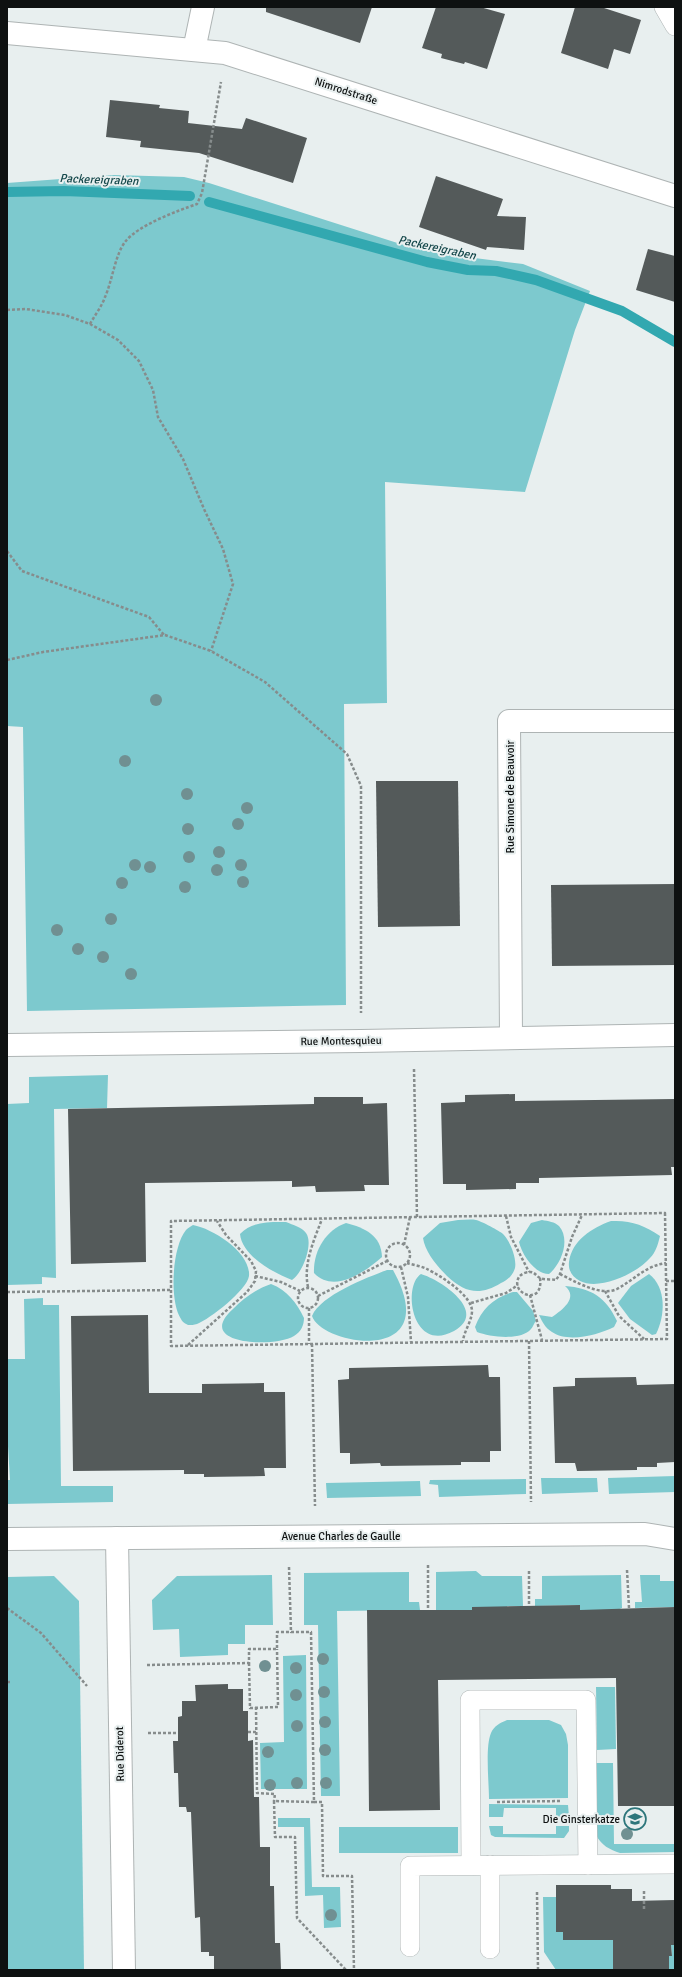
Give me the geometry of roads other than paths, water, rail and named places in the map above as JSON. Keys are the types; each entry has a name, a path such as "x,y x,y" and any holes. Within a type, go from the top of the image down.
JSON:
{"street":[{"path":"194,50 203,7"},
{"name":"Nimrodstraße","path":"7,33 225,53 675,196"},
{"name":"Rue Simone de Beauvoir","path":"511,1038 509,721 675,721"},
{"name":"Rue Montesquieu","path":"7,1045 361,1041 675,1035"},
{"name":"Avenue Charles de Gaulle","path":"7,1539 645,1534 675,1539"},
{"name":"Rue Diderot","path":"117,1538 124,1970"}],"lane":[{"path":"664,7 675,26"},
{"path":"471,1865 470,1700 586,1700 588,1865"},
{"path":"410,1947 410,1866 675,1864"},
{"path":"490,1865 490,1949"}],"waterway":[{"name":"Packereigraben","path":"7,192 64,191 190,196"},
{"name":"Packereigraben","path":"209,202 427,262 468,270 496,271 536,280 622,311 675,342"}],"place":[{"name":"Die Ginsterkatze","path":"635,1819"}]}
